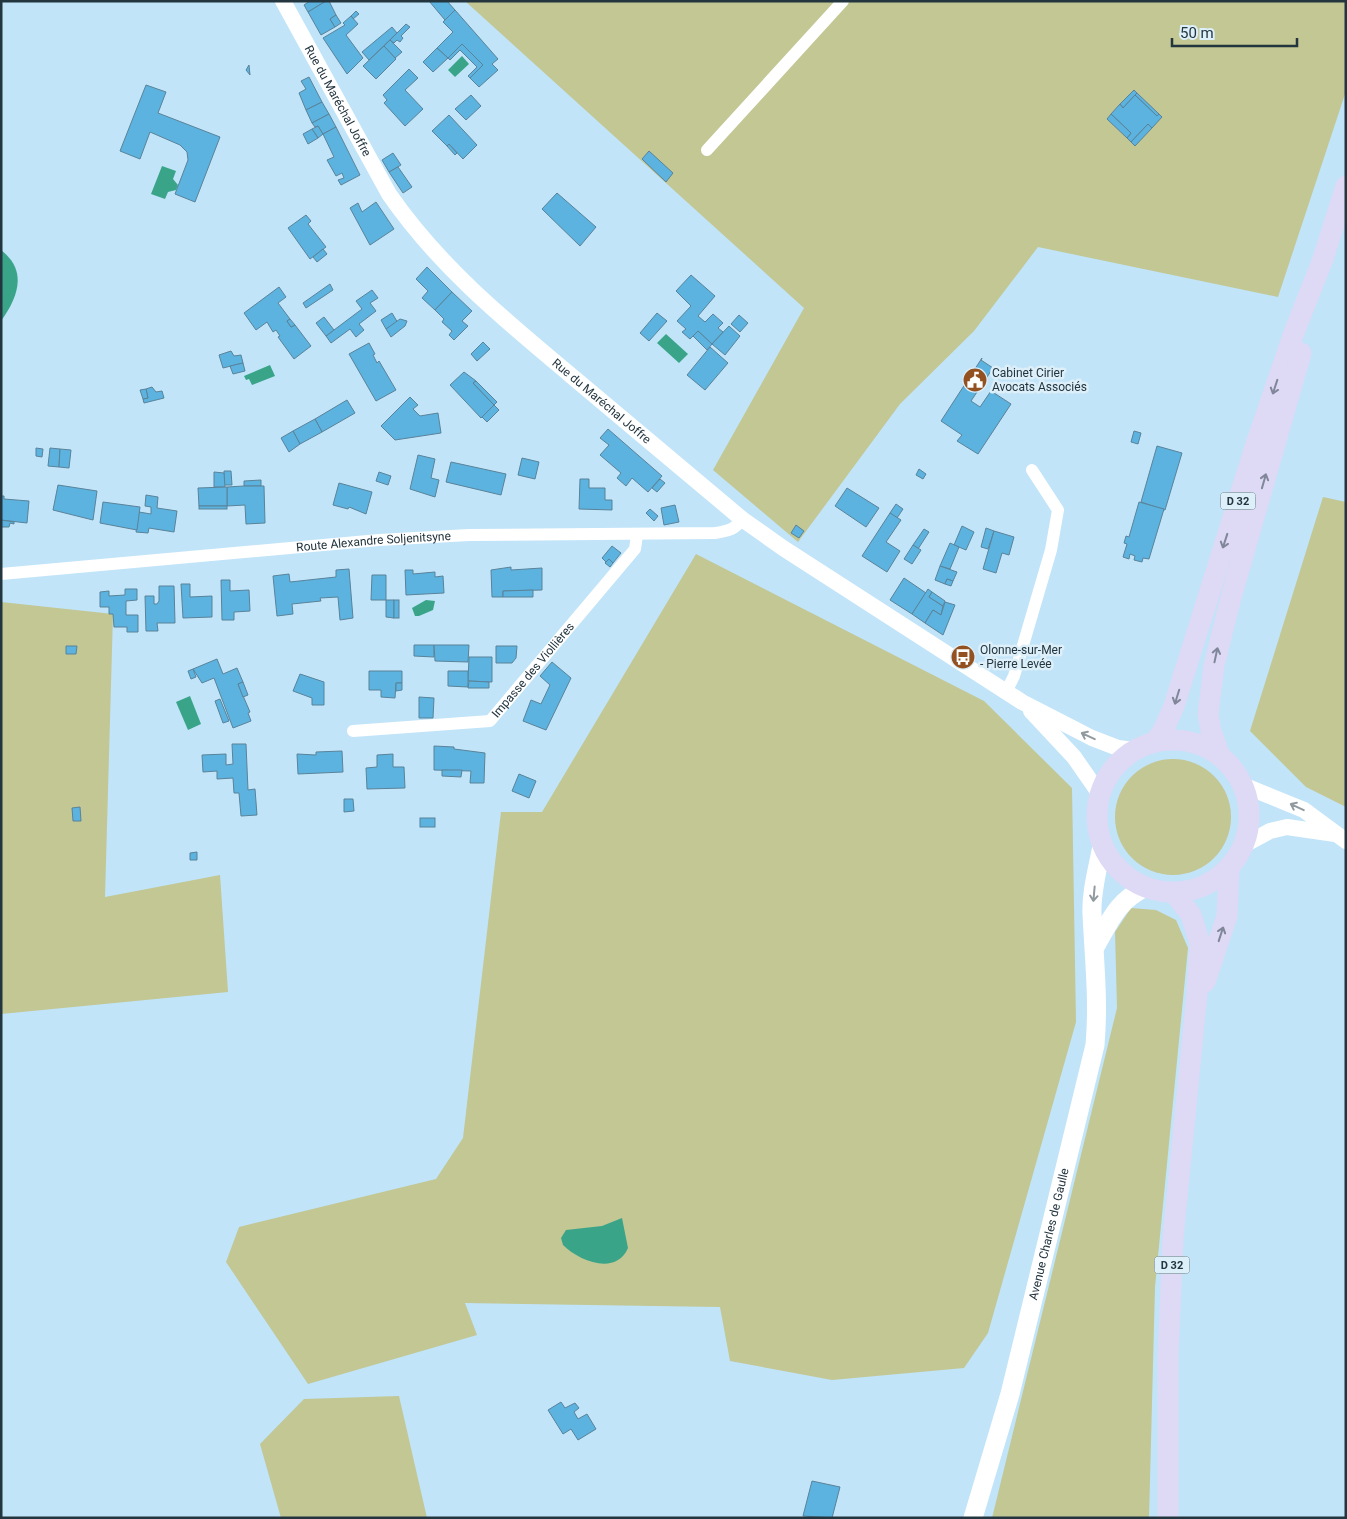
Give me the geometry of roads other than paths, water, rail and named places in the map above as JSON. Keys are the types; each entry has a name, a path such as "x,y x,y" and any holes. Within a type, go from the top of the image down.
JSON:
{"main road":[{"name":"D 32","path":"1154,742 1163,731 1174,706 1259,435 1295,330 1323,259 1346,186"},
{"name":"D 32","path":"1219,754 1208,714 1214,666 1230,602 1307,333 1323,259"},
{"path":"1175,741 1198,745 1219,754 1232,767 1245,786 1249,806 1244,845 1229,869 1215,883 1198,891 1175,894 1146,888 1130,878 1102,846 1097,831 1096,812 1099,793 1111,768 1134,750 1154,742 1175,741"},
{"name":"Avenue Charles de Gaulle","path":"973,1518 1010,1394 1088,1078 1097,1022 1092,913 1094,887 1102,846"},
{"name":"D 32","path":"1195,1014 1227,916 1229,869"},
{"path":"1095,948 1118,906 1135,893 1146,888"},
{"name":"D 32","path":"1168,1518 1168,1354 1173,1238 1200,944 1191,915 1175,894"}],"street":[{"name":"Rue du Maréchal Joffre","path":"283,1 389,194 408,221 445,264 489,307 742,519 783,548 1022,702 1092,738 1118,748 1134,750"},
{"path":"707,150 843,1"},
{"path":"1006,692 1014,676 1055,534 1058,510 1032,470"},
{"name":"Route Alexandre Soljenitsyne","path":"1,574 389,539 469,535 638,535 728,531 737,526 742,519"},
{"name":"Impasse des Viollières","path":"353,731 490,721 635,549 638,535"},
{"name":"Rue du Maréchal Joffre","path":"1022,702 1074,757 1087,773 1099,793"},
{"path":"1245,786 1304,810 1341,838"},
{"path":"1244,845 1270,831 1287,827 1341,838"}],"place":[{"name":"Cabinet Cirier Avocats Associés","path":"975,380"},
{"name":"Olonne-sur-Mer - Pierre Levée","path":"963,657"}]}
